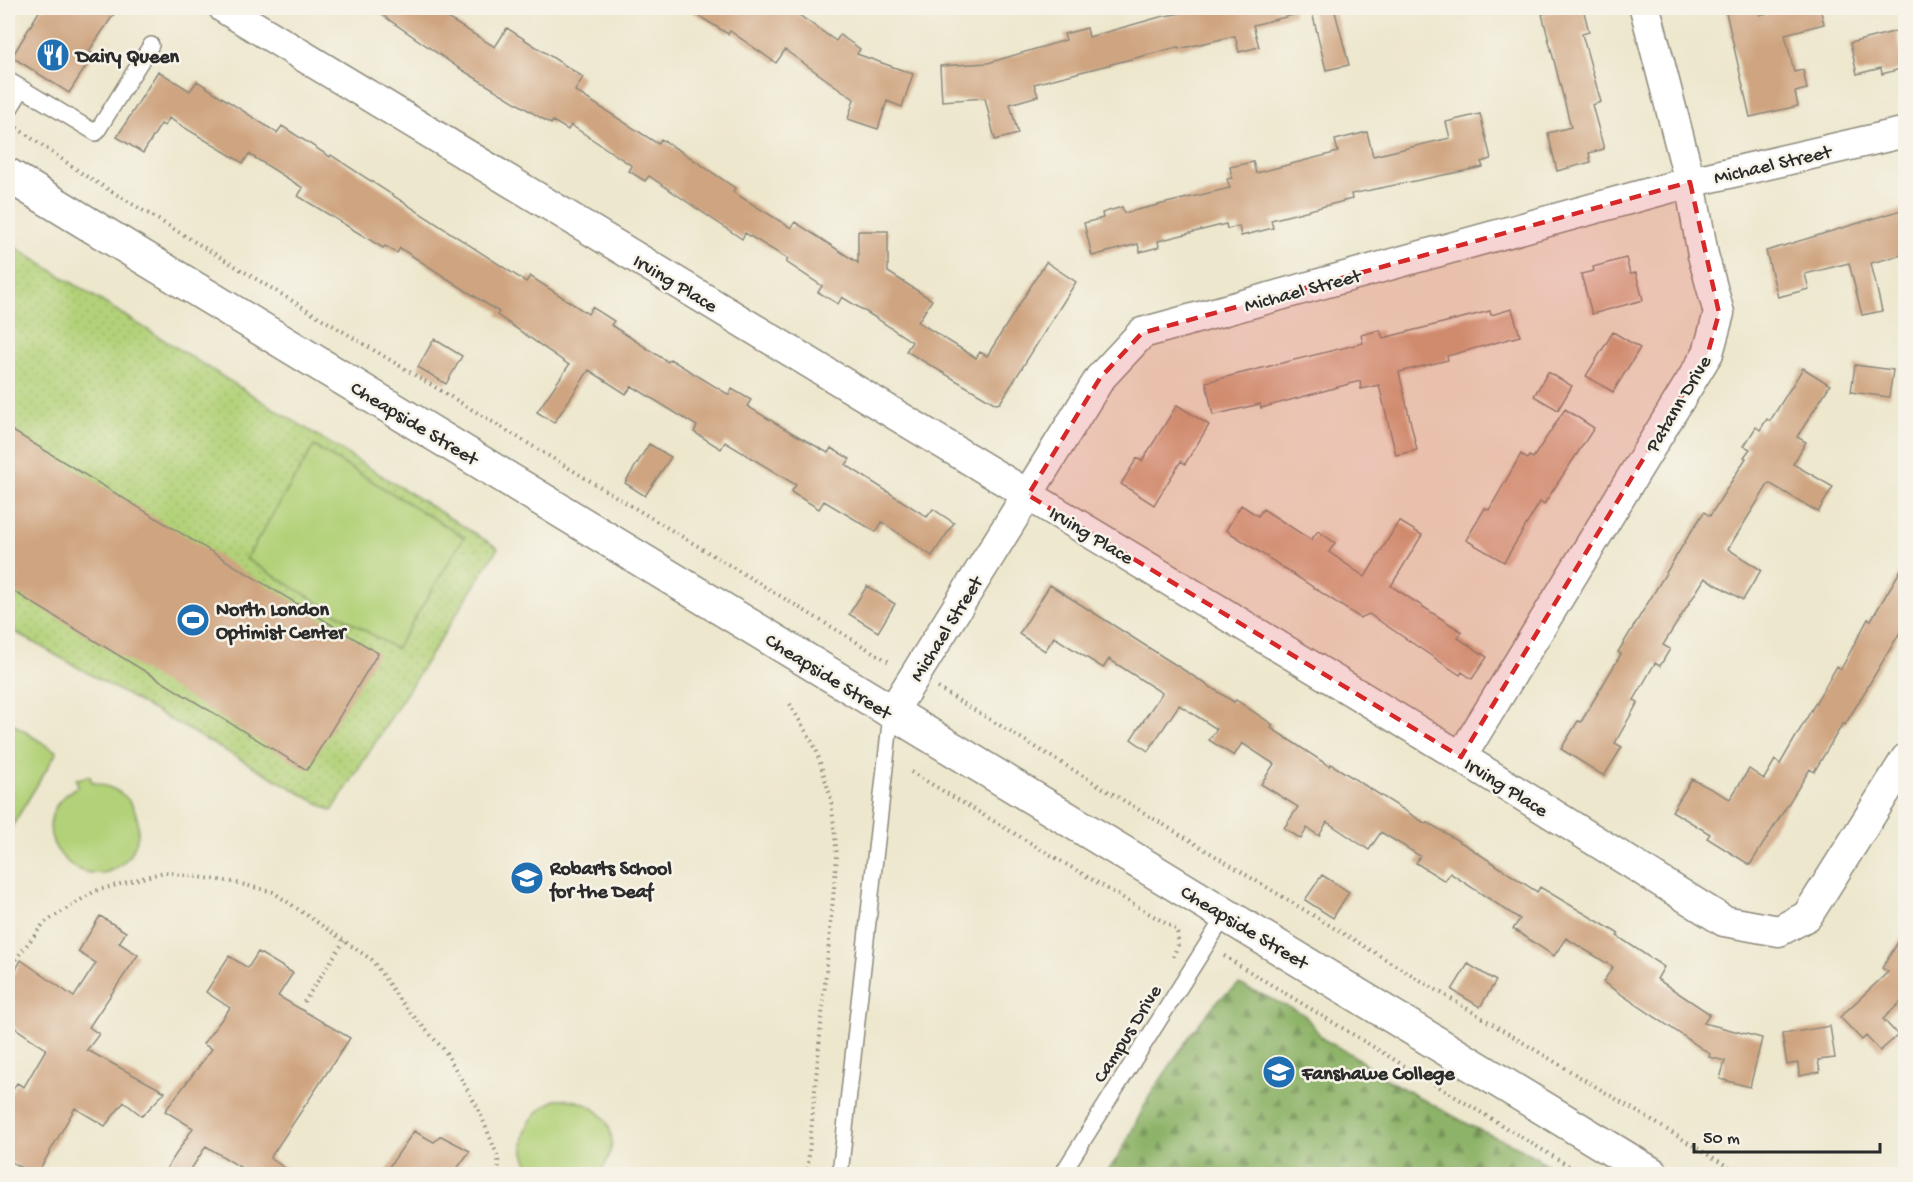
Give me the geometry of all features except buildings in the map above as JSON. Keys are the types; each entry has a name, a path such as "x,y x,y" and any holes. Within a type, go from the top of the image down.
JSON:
{"street":[{"name":"Irving Place","path":"224,8 1461,757 1725,921 1779,931 1807,916 1905,759"},
{"name":"Patann Drive","path":"1461,757 1708,353 1719,313 1703,255 1690,182 1645,8"},
{"name":"Michael Street","path":"891,714 1100,378 1142,333 1690,182 1905,132"},
{"name":"Cheapside Street","path":"8,175 891,714 1226,914 1652,1174"}],"lane":[{"path":"8,80 96,133 151,45"},
{"path":"8,112 22,88"},
{"path":"840,1174 891,714"},
{"name":"Campus Drive","path":"1062,1174 1226,914"}],"path":[{"path":"8,122 86,176 897,666"},
{"path":"937,688 1740,1174"},
{"path":"790,704 816,749 831,799 837,856 807,1174"},
{"path":"910,772 1171,928"},
{"path":"8,969 44,923 96,891 164,872 233,882 273,892 372,960 401,1002 446,1051 482,1118 498,1157 499,1174"},
{"path":"304,1002 344,941"},
{"path":"1224,956 1582,1174"}],"highlighted area":[{"path":"1690,182 1719,313 1708,353 1461,757 1028,495 1100,378 1142,333"}],"green space":[{"path":"8,243 498,548 332,811 8,628"},
{"path":"314,446 464,537 396,649 246,559"},
{"path":"8,721 57,752 8,833"},
{"path":"90,776 92,782 114,789 126,797 134,809 138,827 138,837 129,856 112,870 94,873 76,868 62,856 53,840 51,822 58,803 78,786 76,779"},
{"name":"Fanshawe College","path":"1239,984 1304,1014 1323,1039 1354,1056 1386,1079 1475,1128 1521,1148 1562,1174 1105,1174 1119,1156 1149,1097 1193,1031 1218,1000"},
{"path":"558,1099 574,1100 588,1105 607,1122 611,1134 611,1147 599,1174 536,1174 528,1164 523,1142 526,1131 538,1112"}],"place":[{"name":"Dairy Queen","path":"53,55"},
{"name":"North London Optimist Center","path":"193,620"},
{"name":"Robarts School for the Deaf","path":"527,878"},
{"name":"Fanshawe College","path":"1279,1072"}]}
